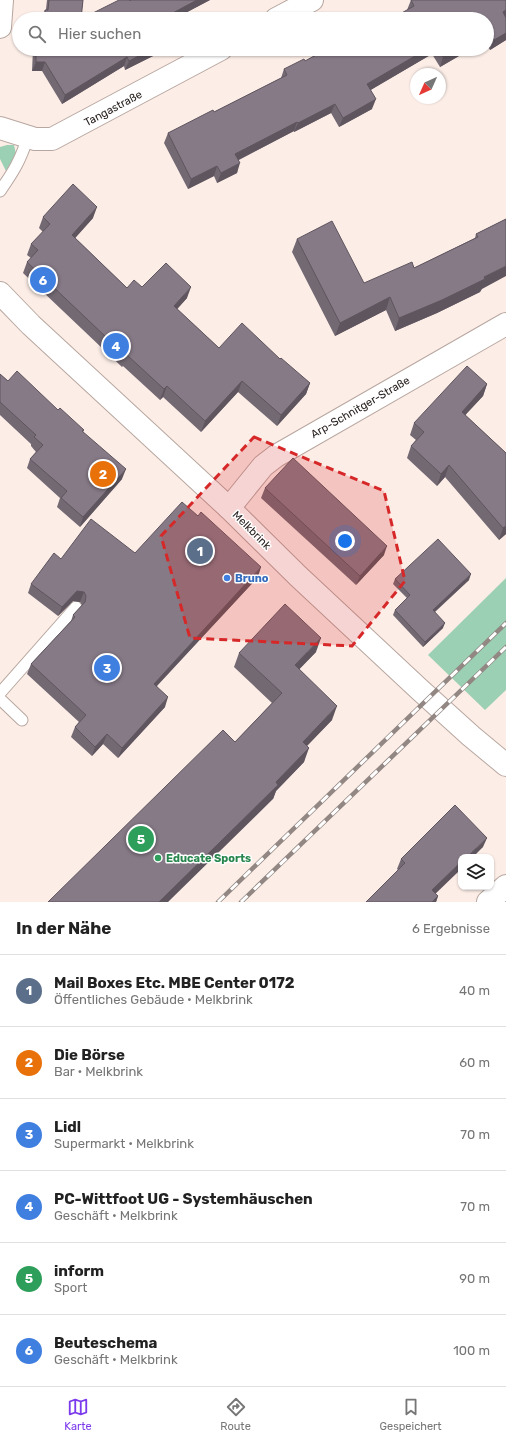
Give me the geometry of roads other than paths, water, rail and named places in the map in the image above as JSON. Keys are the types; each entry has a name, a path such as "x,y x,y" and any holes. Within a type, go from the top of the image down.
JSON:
{"street":[{"path":"0,27 2,0"},
{"path":"289,12 312,0"},
{"name":"Tangastraße","path":"0,128 28,137 43,140 52,139 208,56"},
{"name":"Melkbrink","path":"0,293 31,325 229,508 298,576 396,668 471,736 506,765"},
{"name":"Arp-Schnitger-Straße","path":"229,508 263,466 276,456 506,324"},
{"path":"488,902 506,886"}],"lane":[{"path":"0,191 14,172 28,137"},
{"path":"0,693 76,607"},
{"path":"0,699 22,720"}],"railway":[{"path":"218,902 506,623"},
{"path":"241,902 506,647"}],"place":[{"name":"Beuteschema","path":"43,280"},
{"name":"PC-Wittfoot UG - Systemhäuschen","path":"116,346"},
{"name":"Die Börse","path":"103,474"},
{"name":"Mail Boxes Etc. MBE Center 0172","path":"200,551"},
{"name":"Bruno","path":"227,578"},
{"name":"Lidl","path":"107,668"},
{"name":"inform","path":"141,839"},
{"name":"Educate Sports","path":"158,858"}]}
